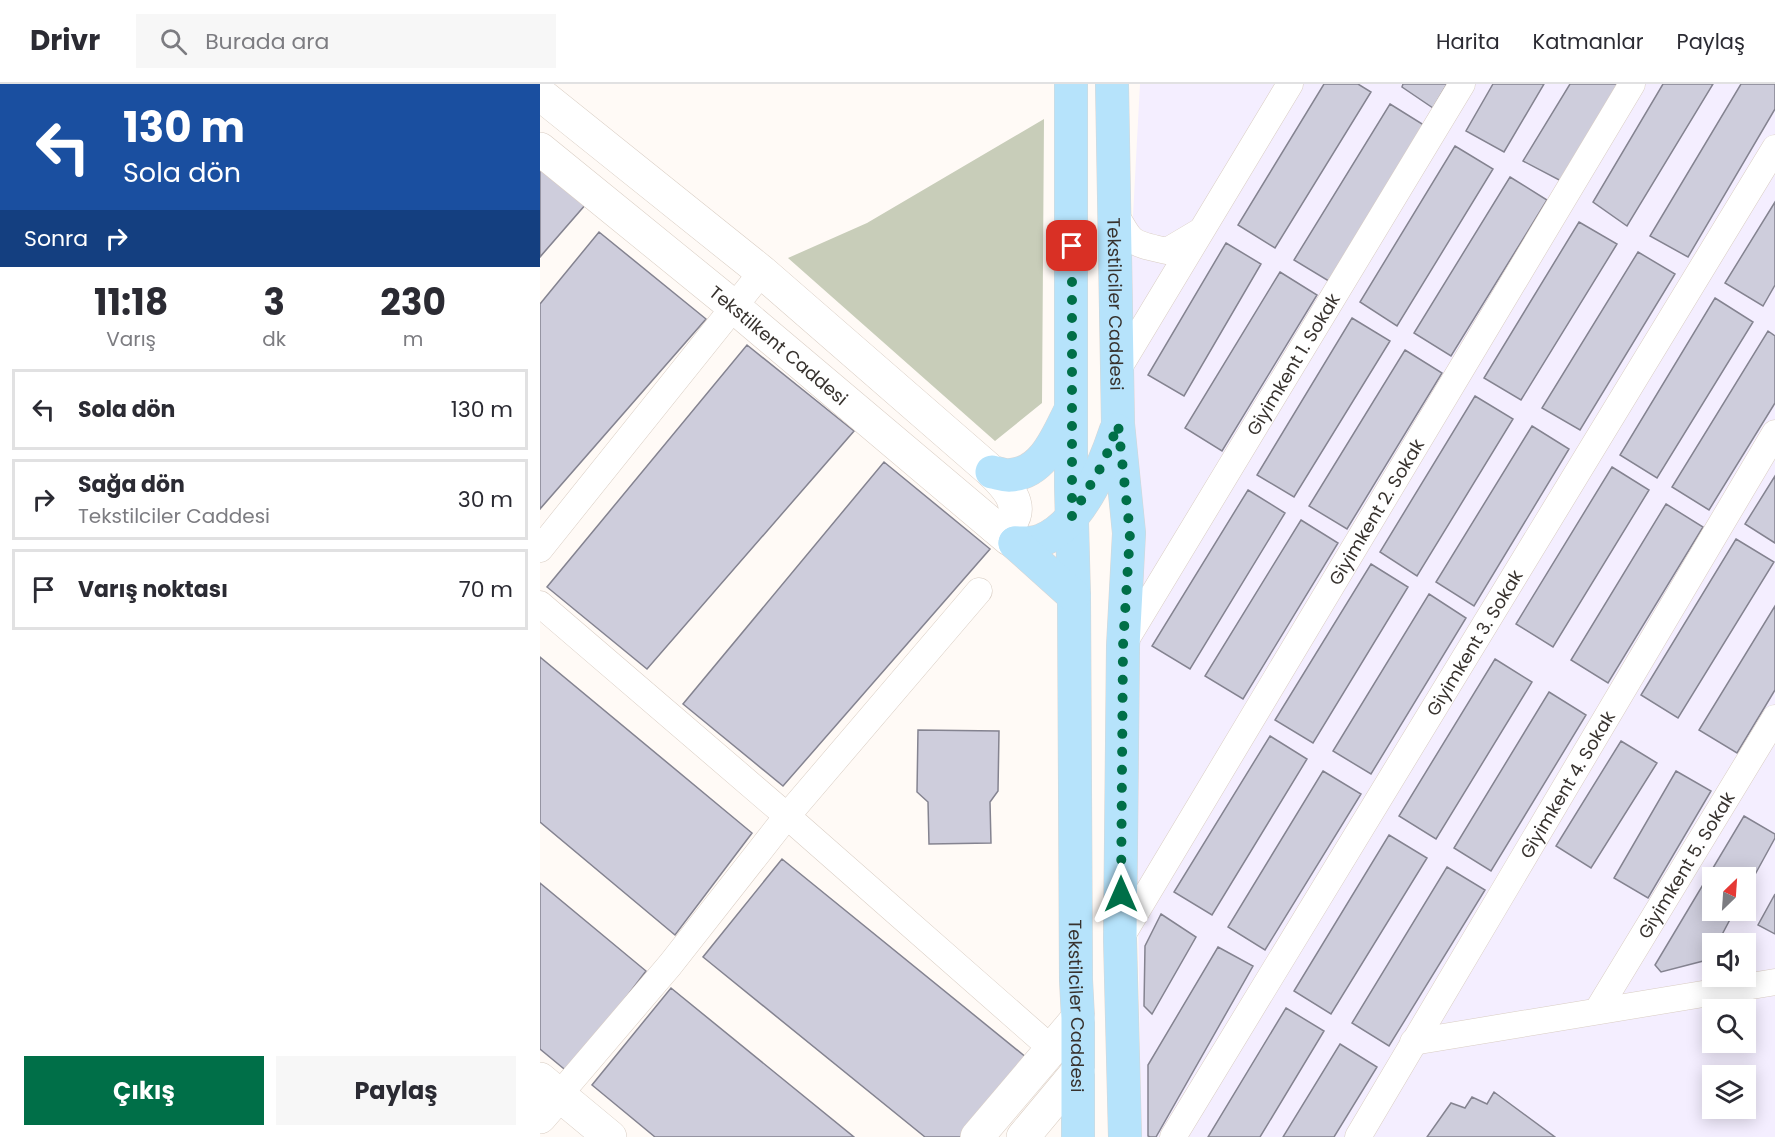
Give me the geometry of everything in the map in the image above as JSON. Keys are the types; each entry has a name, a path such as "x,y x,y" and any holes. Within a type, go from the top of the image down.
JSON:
{"main road":[{"name":"Tekstilciler Caddesi","path":"1071,84 1072,516 1078,1137"},
{"name":"Tekstilciler Caddesi","path":"1112,84 1118,424 1130,533 1123,646 1120,939 1125,1137"},
{"path":"540,94 762,272 992,472 1012,495 1015,509 1014,516 1008,525 1000,527 1004,534 1074,596"},
{"name":"Tekstilkent Caddesi","path":"540,149 733,306 1004,534"},
{"path":"992,472 1010,476 1027,471 1032,467 1049,452 1072,408"},
{"path":"1004,534 1027,544 1055,533 1072,516 1104,462 1118,424"},
{"path":"977,1137 1078,1018"},
{"path":"1023,1137 1078,1071"},
{"path":"545,1103 560,1137"},
{"path":"545,1103 610,1137"}],"street":[{"path":"1117,371 1290,84"},
{"name":"Giyimkent 1. Sokak","path":"1123,646 1462,84"},
{"name":"Giyimkent 2. Sokak","path":"1120,939 1632,84"},
{"name":"Giyimkent 3. Sokak","path":"1173,1137 1775,148"},
{"path":"1114,211 1126,233 1136,244 1167,251 1202,230"},
{"path":"540,549 762,272"},
{"name":"Giyimkent 4. Sokak","path":"1358,1137 1775,433"},
{"path":"545,1103 670,965 787,816 979,591"},
{"path":"540,604 787,816 1052,1049"},
{"name":"Giyimkent 5. Sokak","path":"1597,1011 1775,718"},
{"path":"1413,1042 1775,982"}],"shaded area":[{"path":"1140,84 1775,84 1775,1137 1141,1137 1130,272"}],"green space":[{"path":"1044,119 1042,403 995,441 788,258 867,223"}],"building":[{"path":"1324,84 1358,84 1371,92 1275,248 1238,225"},
{"path":"1403,84 1447,84 1433,108 1402,87"},
{"path":"1493,84 1544,84 1504,152 1466,131"},
{"path":"1570,84 1621,84 1563,182 1523,161"},
{"path":"1663,84 1713,84 1627,226 1593,202"},
{"path":"1741,84 1775,84 1775,109 1688,257 1650,236"},
{"path":"1390,104 1427,127 1332,283 1294,260"},
{"path":"1455,146 1493,169 1397,326 1360,302"},
{"path":"540,167 586,204 540,257"},
{"path":"1510,177 1547,200 1451,356 1414,333"},
{"path":"1775,202 1775,285 1763,306 1725,283"},
{"path":"1579,222 1617,244 1521,400 1484,378"},
{"path":"599,232 706,319 540,509 540,304"},
{"path":"1226,243 1261,264 1184,396 1148,375"},
{"path":"1638,252 1675,274 1580,430 1542,408"},
{"path":"1280,272 1317,295 1222,451 1185,428"},
{"path":"1715,298 1753,322 1657,478 1620,455"},
{"path":"1352,318 1390,341 1294,497 1257,475"},
{"path":"1768,331 1775,336 1775,403 1709,510 1672,487"},
{"path":"747,345 854,431 647,669 547,587"},
{"path":"1405,350 1442,373 1347,529 1309,506"},
{"path":"1475,396 1513,419 1417,576 1380,552"},
{"path":"1532,426 1569,449 1474,606 1436,582"},
{"path":"884,462 990,549 783,786 683,704"},
{"path":"1612,467 1649,490 1553,647 1516,624"},
{"path":"1775,476 1775,543 1745,524"},
{"path":"1248,490 1285,513 1190,669 1152,646"},
{"path":"1666,504 1703,527 1608,683 1571,660"},
{"path":"1301,520 1338,543 1243,699 1205,676"},
{"path":"1736,539 1774,562 1678,718 1641,695"},
{"path":"1371,564 1408,587 1313,743 1275,720"},
{"path":"1429,594 1466,618 1371,774 1333,751"},
{"path":"1775,606 1775,690 1737,753 1699,730"},
{"path":"540,657 752,833 675,935 540,822"},
{"path":"1495,659 1532,682 1436,839 1399,816"},
{"path":"1549,692 1586,715 1491,871 1454,848"},
{"path":"918,730 999,731 998,791 990,802 991,843 929,844 928,802 917,792"},
{"path":"1270,736 1307,759 1212,915 1174,892"},
{"path":"1621,741 1657,763 1591,868 1556,846"},
{"path":"1323,771 1361,794 1265,950 1228,927"},
{"path":"1676,771 1711,791 1648,898 1614,878"},
{"path":"1744,816 1775,834 1756,873 1756,867 1714,867"},
{"path":"1389,835 1427,858 1331,1014 1294,991"},
{"path":"782,859 1027,1058 963,1137 925,1137 703,957"},
{"path":"1447,867 1485,890 1389,1046 1352,1023"},
{"path":"540,883 646,971 569,1073 540,1049"},
{"path":"1702,886 1702,921 1729,921 1723,933 1702,933 1702,961 1661,972 1655,965"},
{"path":"1775,894 1775,934 1758,925"},
{"path":"1161,914 1196,937 1152,1014 1144,1006 1145,946"},
{"path":"1218,947 1253,966 1156,1137 1150,1137 1148,1136 1148,1065"},
{"path":"671,988 854,1137 655,1137 592,1085"},
{"path":"1286,1008 1324,1031 1260,1137 1208,1137"},
{"path":"1340,1044 1377,1067 1334,1137 1283,1137"},
{"path":"1494,1092 1555,1137 1427,1137 1451,1103 1465,1108 1472,1097 1487,1104"}],"route":[{"path":"1072,246 1072,516 1104,462 1118,424 1130,533 1123,646 1121,894"}]}
